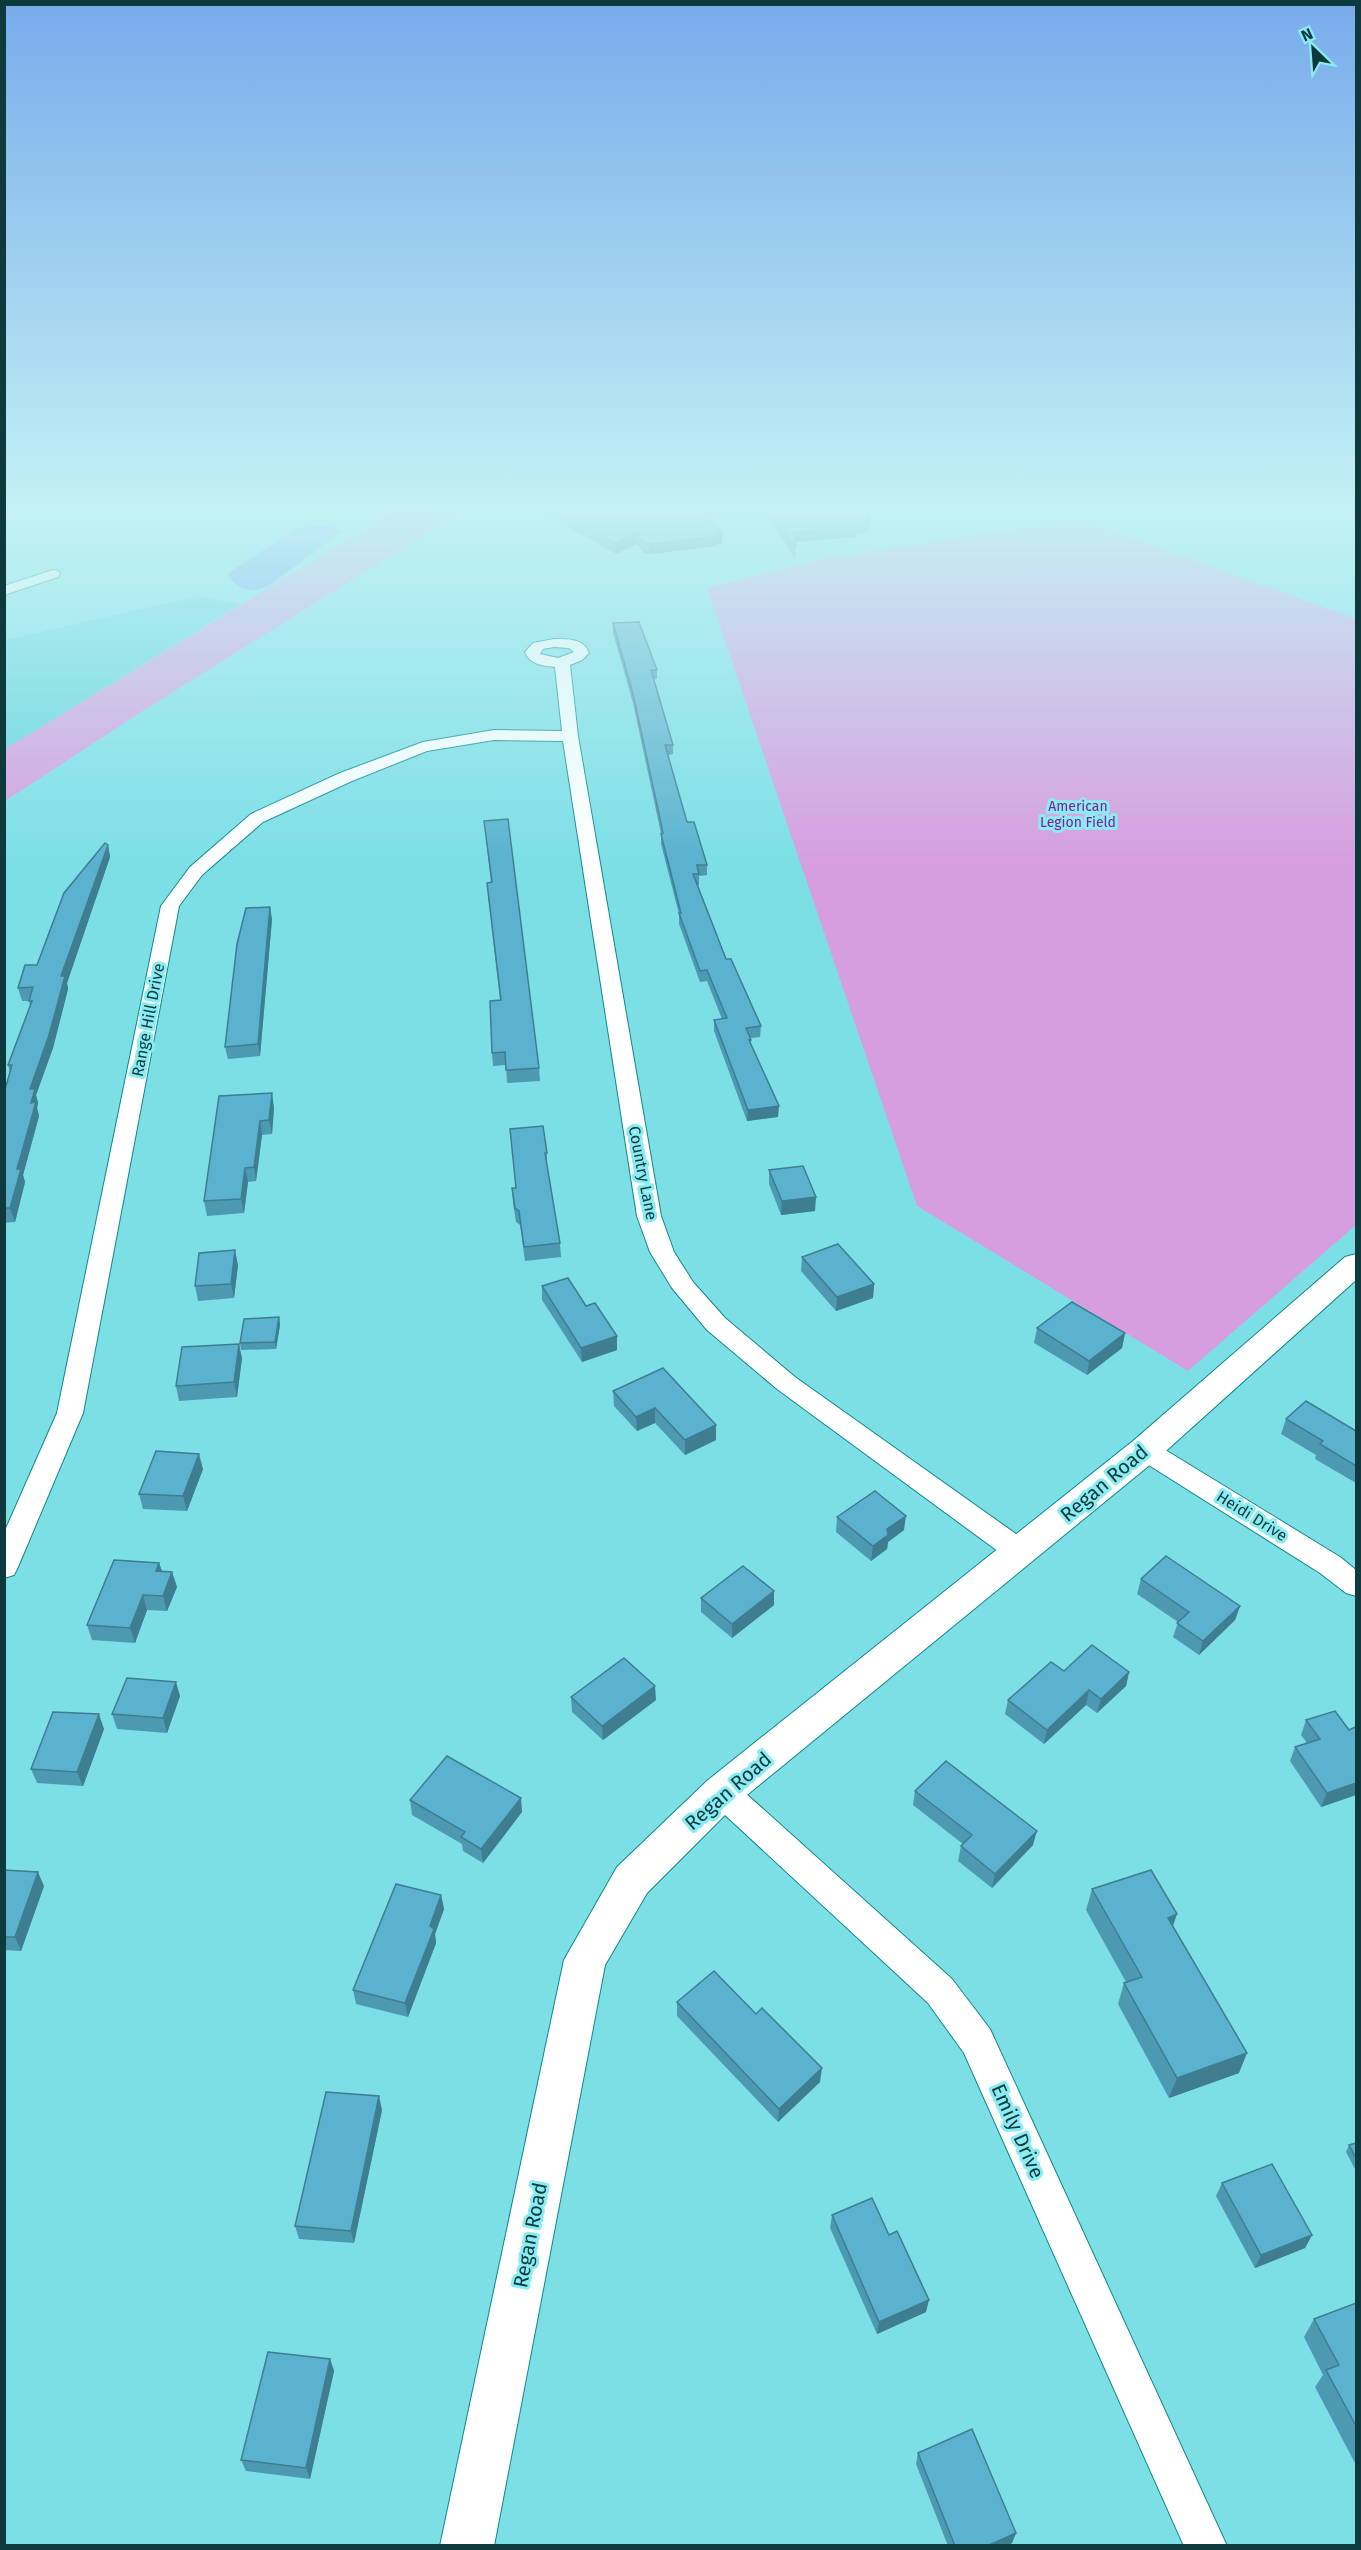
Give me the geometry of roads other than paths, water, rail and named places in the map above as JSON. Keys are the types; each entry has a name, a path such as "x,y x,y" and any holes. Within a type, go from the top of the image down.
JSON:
{"street":[{"name":"Country Lane","path":"562,662 570,736 649,1216 662,1252 684,1288 716,1324 786,1383 1020,1552"},
{"name":"Range Hill Drive","path":"4,1567 70,1413 170,906 196,872 257,818 346,777 423,747 494,735 570,736"},
{"name":"Regan Road","path":"467,2546 585,1960 632,1880 722,1792 1145,1450 1356,1264"},
{"name":"Heidi Drive","path":"1145,1450 1330,1565 1356,1585"},
{"name":"Emily Drive","path":"722,1792 940,1991 977,2041 1206,2546"}],"park label":[{"name":"American Legion Field","path":"1078,814"}]}
